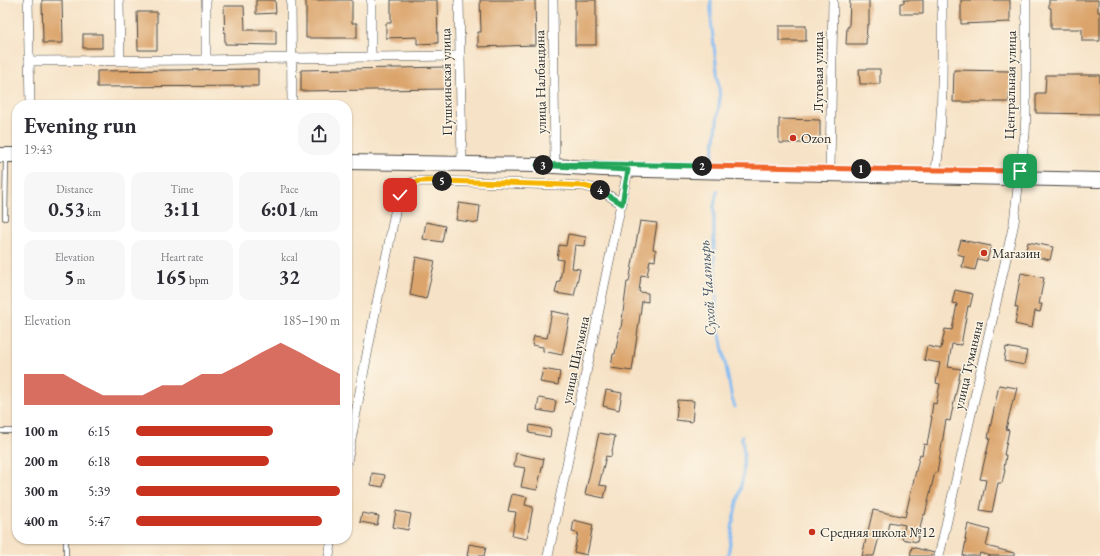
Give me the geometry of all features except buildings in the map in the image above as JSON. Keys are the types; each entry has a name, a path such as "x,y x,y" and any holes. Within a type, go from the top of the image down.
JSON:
{"main road":[{"path":"352,162 537,165 628,170 1019,175 1100,172"},
{"path":"537,165 603,164 936,170 1100,180"}],"street":[{"path":"28,0 30,100"},
{"path":"119,0 120,60"},
{"path":"206,0 206,60"},
{"path":"291,0 292,100"},
{"path":"371,0 371,57"},
{"name":"Пушкинская улица","path":"459,0 462,163"},
{"name":"улица Налбандяна","path":"553,0 555,164"},
{"name":"Луговая улица","path":"830,168 833,0"},
{"path":"936,170 940,143 941,120 942,0"},
{"name":"Центральная улица","path":"1019,175 1025,134 1026,113 1026,0"},
{"path":"29,61 460,56"},
{"name":"улица Шаумяна","path":"548,556 628,170"},
{"name":"улица Туманяна","path":"939,556 1014,223 1019,175"},
{"path":"352,436 397,206 404,188 409,184 418,181 584,186 602,191 622,204"},
{"path":"329,556 331,544"}],"lane":[{"path":"5,218 8,155"},
{"path":"0,431 12,431"},
{"path":"66,544 66,556"}],"waterway":[{"name":"Сухой Чалтырь","path":"711,0 711,20 720,97 713,156"},
{"name":"Сухой Чалтырь","path":"717,191 714,207 717,318 732,399 735,407"},
{"name":"Сухой Чалтырь","path":"728,556 734,516 743,477 744,454 742,436"}],"place":[{"name":"Ozon","path":"793,138"},
{"name":"Магазин","path":"984,253"},
{"name":"Средняя школа №12","path":"812,532"}],"route":[{"path":"400,195 402,190 409,184 418,181 567,185 594,188 602,191 622,204 628,170 537,165 555,164 1020,171"}]}
